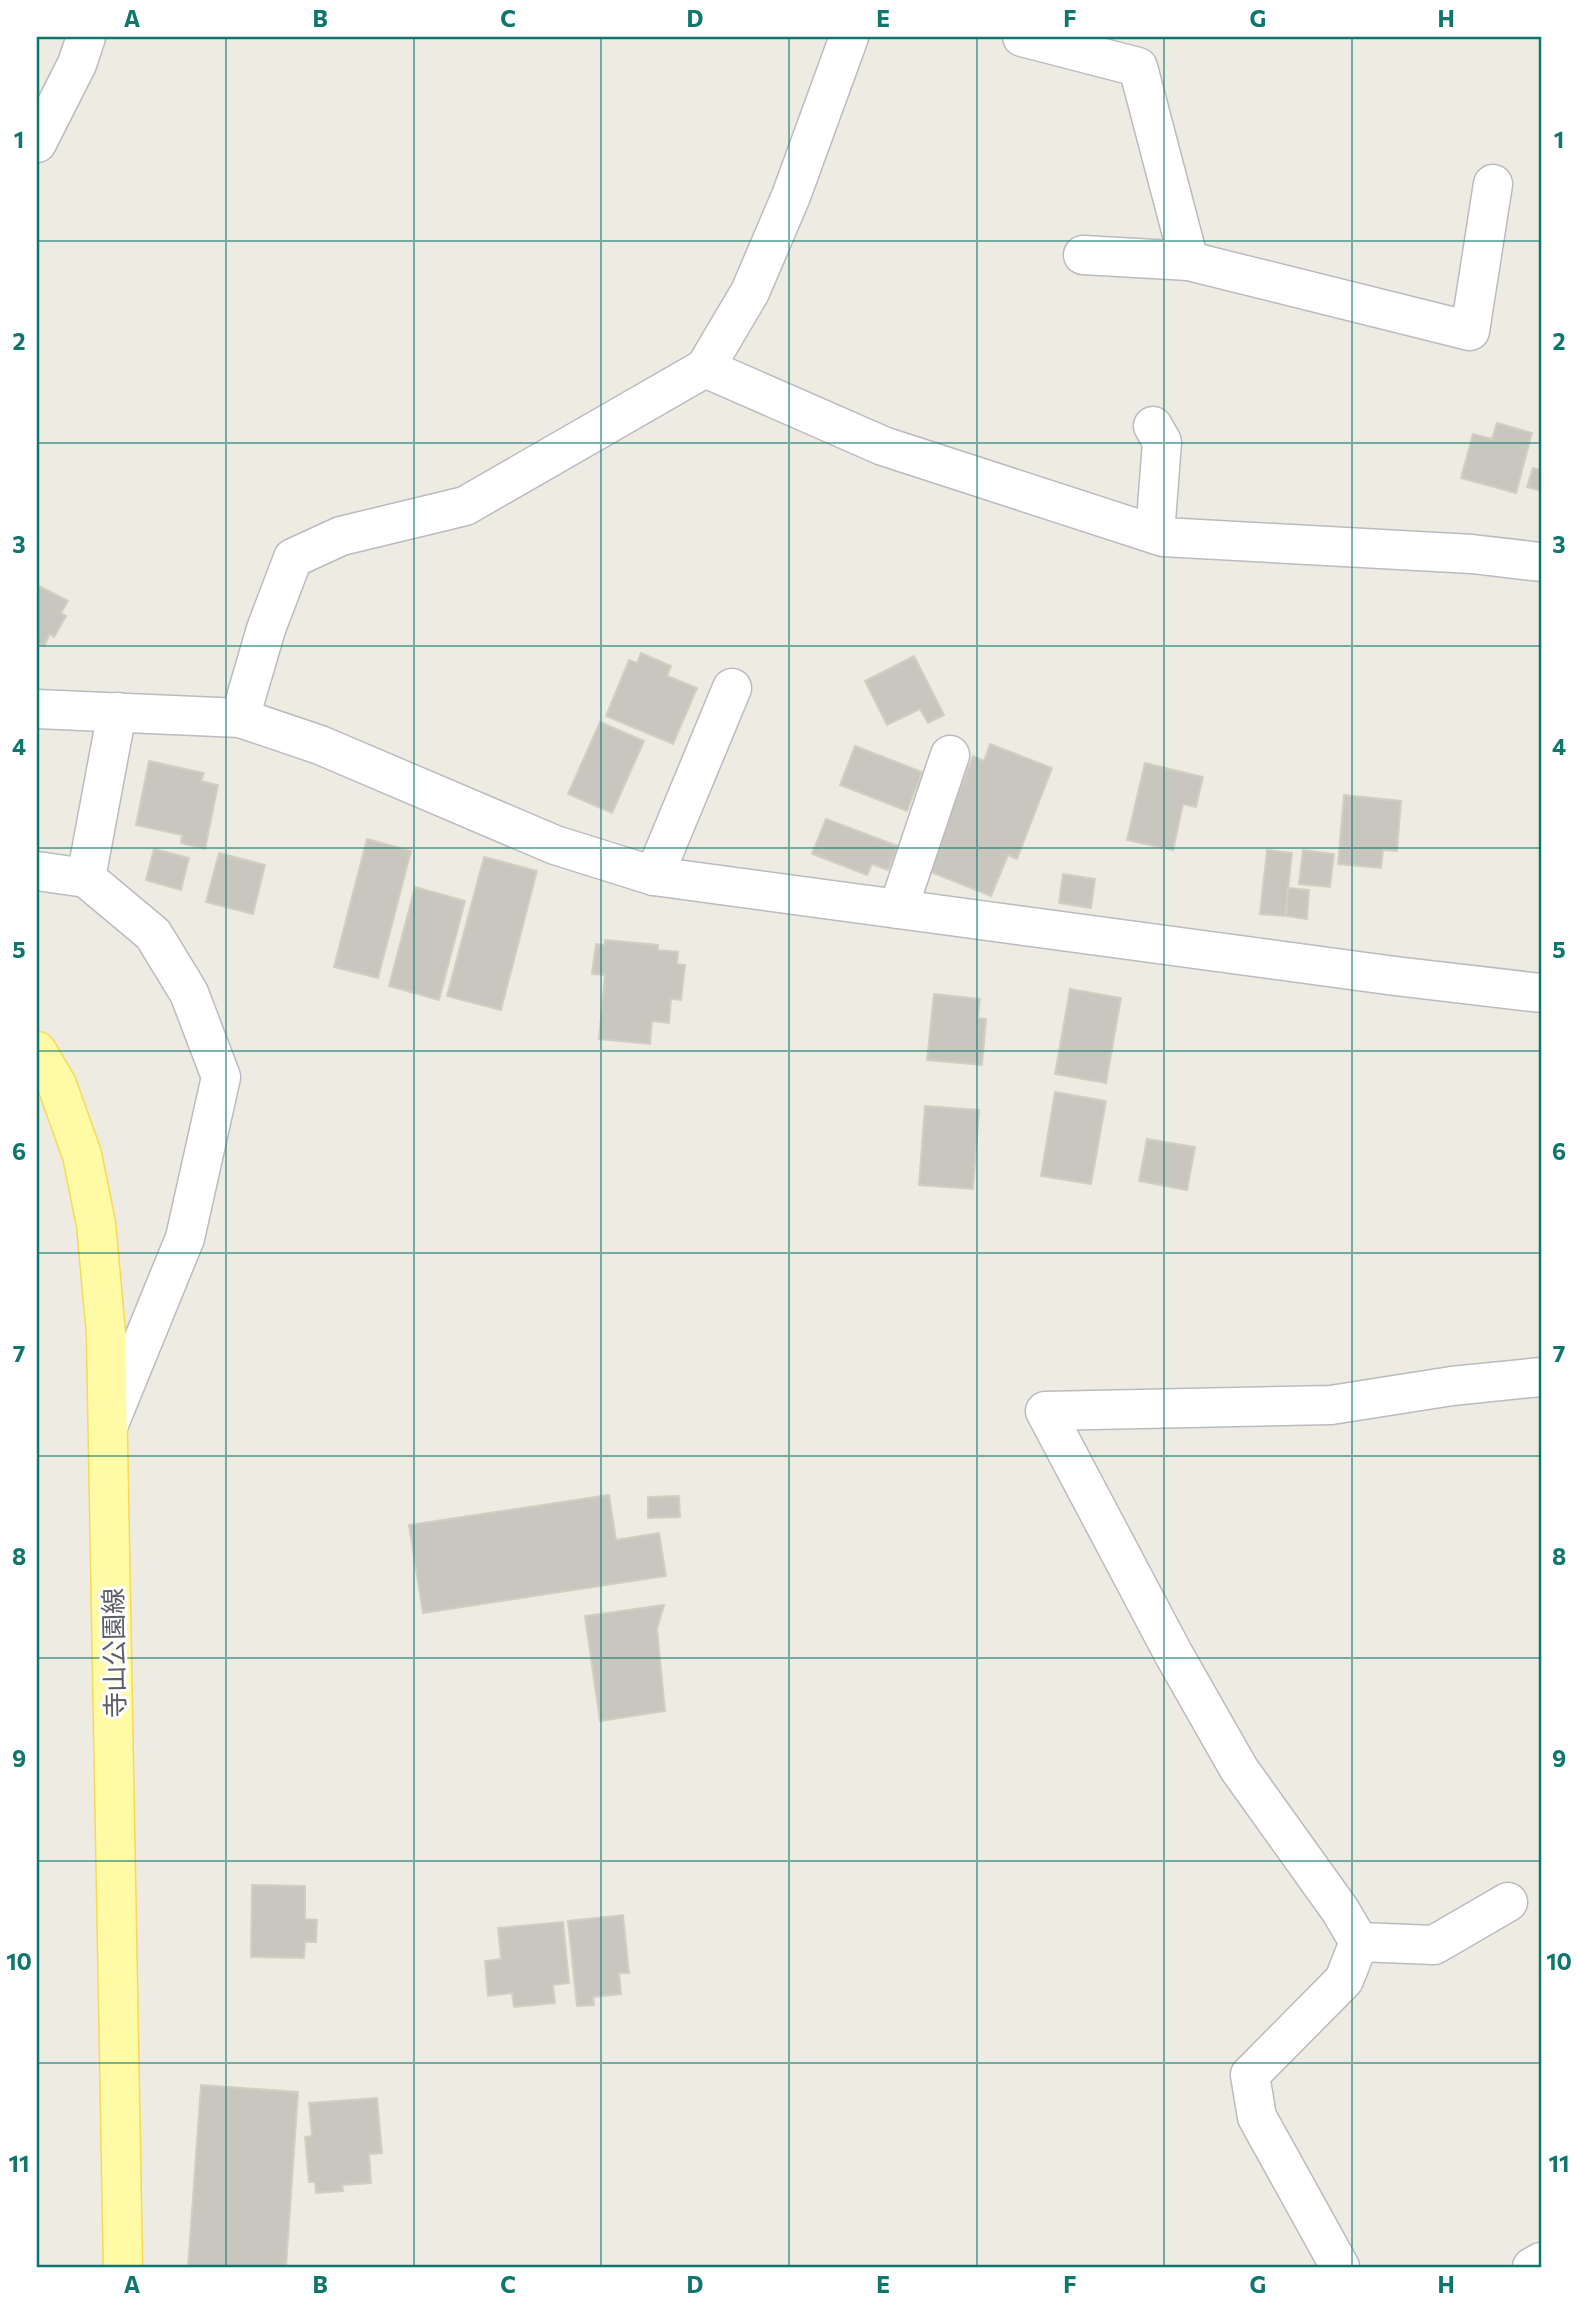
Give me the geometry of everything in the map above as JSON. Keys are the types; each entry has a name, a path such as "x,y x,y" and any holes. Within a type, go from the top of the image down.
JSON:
{"main road":[{"name":"寺山公園線","path":"37,1051 57,1084 82,1156 96,1224 106,1333 123,2267"}],"street":[{"path":"37,143 77,64 86,37"},
{"path":"240,718 265,629 293,558 341,536 465,506 705,368 755,280 791,196 849,37"},
{"path":"1022,37 1138,67 1189,261"},
{"path":"1083,255 1189,261 1470,331 1493,184"},
{"path":"705,368 883,446 1163,537 1472,554 1541,562"},
{"path":"1153,426 1162,442 1155,534"},
{"path":"654,876 732,688"},
{"path":"37,709 240,718 320,745 555,845 654,876 1395,976 1541,993"},
{"path":"86,878 117,712"},
{"path":"898,909 950,755"},
{"path":"37,871 86,878 153,933 189,993 221,1077 185,1238 109,1424"},
{"path":"1359,1942 1340,1910 1238,1769 1173,1653 1045,1411 1331,1405 1452,1386 1541,1377"},
{"path":"1359,1942 1434,1945 1508,1902"},
{"path":"1340,2267 1258,2118 1250,2075 1344,1980 1359,1942"},
{"path":"1532,2267 1541,2262"}],"building":[{"path":"1497,423 1532,433 1516,493 1461,478 1473,434 1492,439"},
{"path":"1533,468 1541,470 1541,491 1527,487"},
{"path":"37,585 68,601 61,613 66,616 54,637 50,634 44,646 37,643"},
{"path":"641,653 671,666 667,676 697,688 673,744 606,716 629,660 637,663"},
{"path":"914,656 944,715 928,723 920,709 887,725 865,681"},
{"path":"600,722 644,741 612,813 568,794"},
{"path":"990,744 1052,768 1017,859 1008,855 991,896 928,871 973,756 984,761"},
{"path":"855,746 922,772 907,811 840,785"},
{"path":"149,761 204,773 201,781 218,785 205,849 181,843 182,835 136,825"},
{"path":"1145,763 1203,777 1196,807 1183,804 1173,850 1127,840"},
{"path":"1344,795 1401,801 1397,851 1383,850 1381,868 1338,864"},
{"path":"826,819 898,846 888,870 872,864 867,875 812,854"},
{"path":"367,839 411,851 378,978 334,967"},
{"path":"154,849 189,858 181,890 146,880"},
{"path":"1267,850 1292,853 1285,916 1260,914"},
{"path":"1303,850 1334,854 1330,887 1299,884"},
{"path":"219,853 265,865 253,914 206,902"},
{"path":"484,857 537,871 501,1010 447,996"},
{"path":"1063,874 1095,879 1091,908 1059,903"},
{"path":"415,887 465,901 439,1000 389,986"},
{"path":"1288,888 1309,890 1307,919 1286,916"},
{"path":"605,940 658,945 658,950 678,952 677,964 685,965 681,1000 671,999 669,1023 652,1021 650,1044 599,1039 605,975 592,974 596,944 605,945"},
{"path":"1070,989 1121,998 1106,1083 1055,1074"},
{"path":"934,994 980,999 978,1018 986,1019 982,1065 927,1060"},
{"path":"1055,1092 1106,1101 1091,1184 1041,1176"},
{"path":"925,1106 979,1110 973,1189 919,1185"},
{"path":"1147,1139 1195,1147 1187,1190 1139,1181"},
{"path":"609,1495 616,1540 659,1533 666,1576 423,1613 409,1525"},
{"path":"679,1496 680,1517 648,1518 648,1497"},
{"path":"664,1605 657,1629 665,1711 600,1721 585,1616"},
{"path":"252,1885 305,1886 305,1919 317,1920 316,1942 305,1942 304,1958 251,1957"},
{"path":"623,1915 629,1973 619,1973 621,1994 593,1997 594,2005 577,2006 568,1921"},
{"path":"563,1922 569,1983 553,1985 555,2003 514,2007 512,1993 488,1996 485,1961 501,1959 498,1928"},
{"path":"201,2085 298,2092 286,2267 188,2267"},
{"path":"377,2098 382,2153 369,2154 371,2183 342,2185 343,2191 316,2193 315,2182 309,2182 305,2137 312,2136 309,2103"}]}
